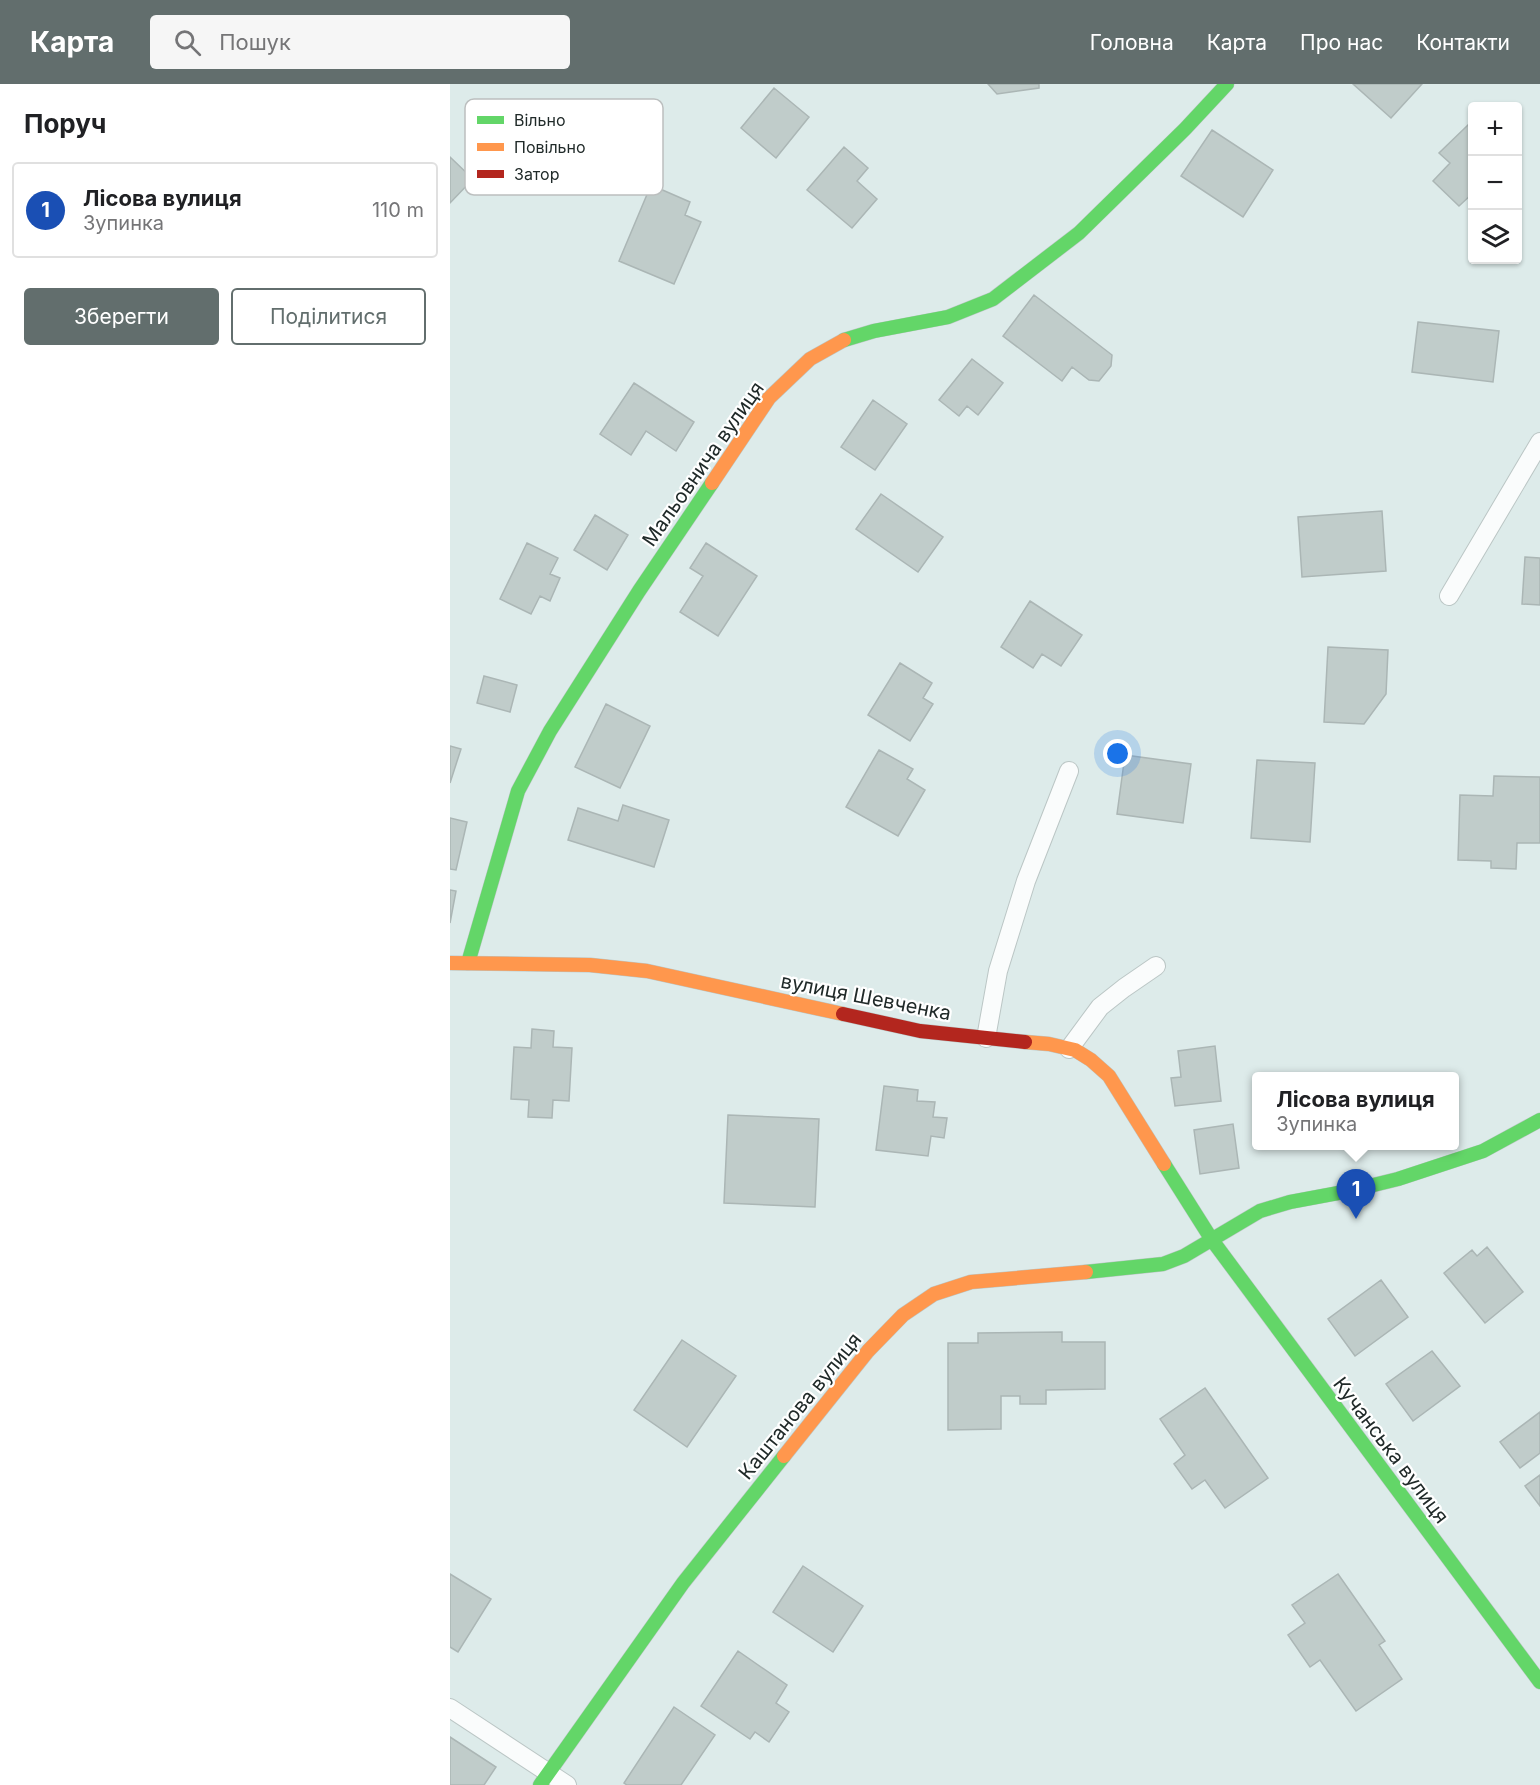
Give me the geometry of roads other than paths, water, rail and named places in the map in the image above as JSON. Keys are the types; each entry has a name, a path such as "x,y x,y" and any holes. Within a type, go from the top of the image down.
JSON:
{"street":[{"name":"Мальовнича вулиця","path":"468,963 518,791 550,731 639,591 769,398 810,359 846,339 874,331 948,317 993,300 1079,233 1185,129 1227,84"},
{"name":"вулиця Шевченка","path":"450,963 590,965 646,971 921,1031 1049,1044 1075,1050 1109,1076 1212,1240"},
{"name":"Каштанова вулиця","path":"544,1779 683,1583 868,1350 903,1315 934,1294 971,1282 1163,1264 1184,1256 1260,1211 1408,1175 1483,1150 1540,1120"},
{"name":"Кучанська вулиця","path":"1212,1240 1540,1682"}],"lane":[{"path":"1449,596 1540,442"},
{"path":"986,1038 998,971 1026,881 1069,771"},
{"path":"1069,1049 1100,1008 1156,966"},
{"path":"450,1708 544,1779 567,1785"}],"place":[{"name":"Лісова вулиця","path":"1356,1219"}]}
